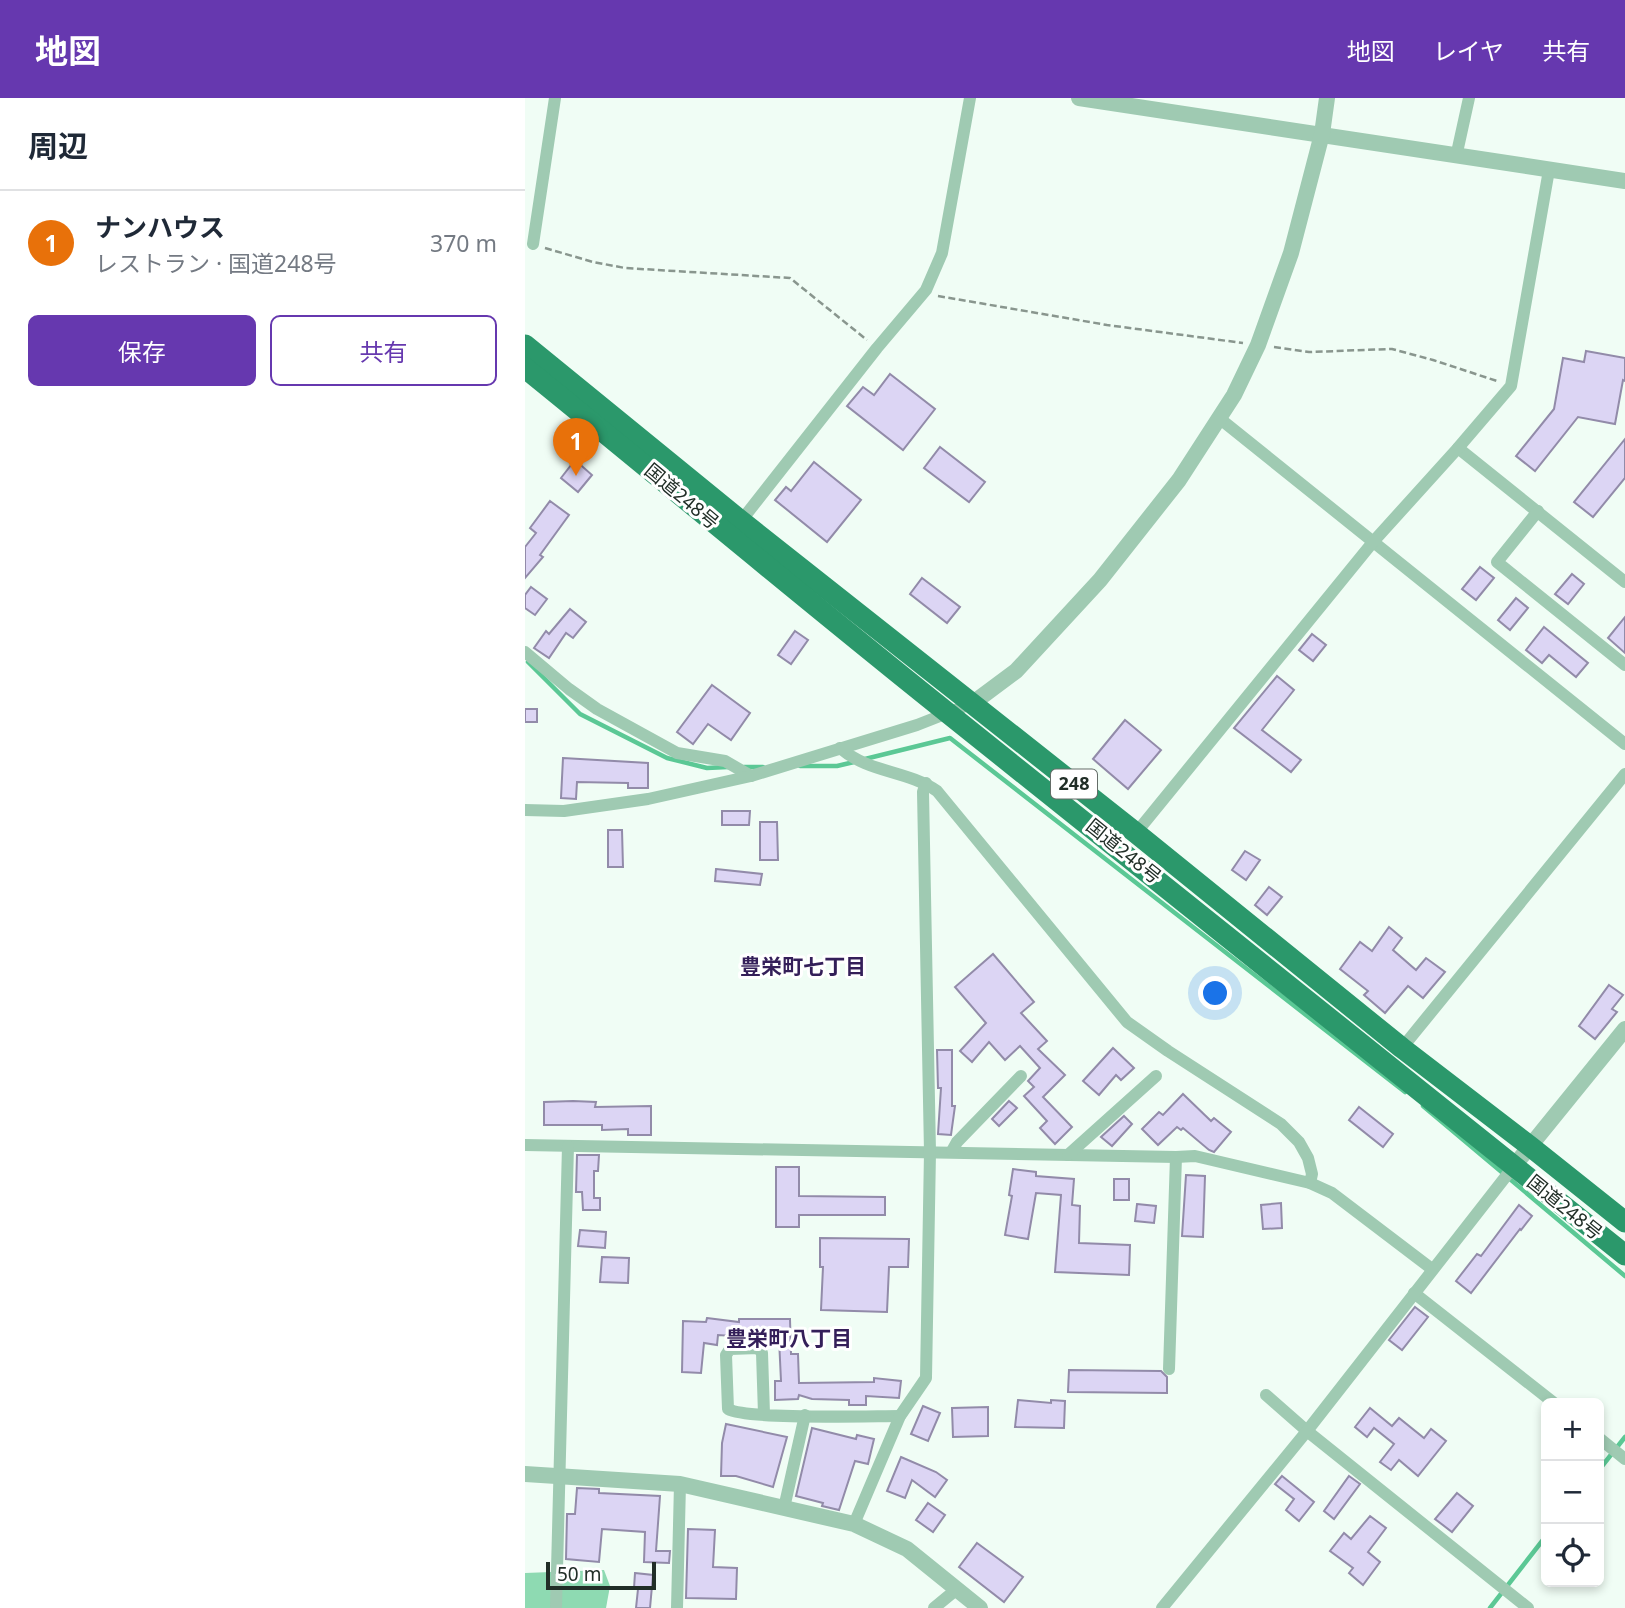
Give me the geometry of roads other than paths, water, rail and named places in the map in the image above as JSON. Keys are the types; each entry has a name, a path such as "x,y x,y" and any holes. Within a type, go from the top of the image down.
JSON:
{"highway":[{"name":"国道248号","path":"525,345 741,521 1402,1048 1625,1222"},
{"name":"国道248号","path":"525,368 949,714 1625,1255"}],"street":[{"path":"533,244 555,98"},
{"path":"741,521 926,290 942,253 969,98"},
{"path":"1079,98 1625,181"},
{"path":"525,810 564,811 648,799 751,776 949,714 972,703 1016,671 1100,580 1179,480 1234,395 1258,345 1291,253 1322,134 1327,98"},
{"path":"1456,157 1469,98"},
{"path":"1136,834 1373,542 1511,386 1549,170"},
{"path":"1219,418 1625,744"},
{"path":"1458,448 1625,582"},
{"path":"1538,512 1497,562 1625,666"},
{"path":"525,652 597,709 677,753 725,761 751,776"},
{"path":"840,748 854,760 926,783 937,791 1127,1022 1281,1124 1299,1142 1308,1158 1312,1174 1310,1183"},
{"path":"1402,1048 1625,774"},
{"path":"854,1524 900,1416 926,1378 930,1152 923,792 926,783"},
{"path":"1162,1608 1307,1431 1432,1269 1625,1029"},
{"path":"952,1152 957,1142 1021,1076"},
{"path":"1068,1155 1156,1076"},
{"path":"525,1145 1195,1156 1310,1183 1332,1193 1432,1269"},
{"path":"556,1608 568,1146"},
{"path":"1169,1369 1176,1157"},
{"path":"1414,1293 1549,1398"},
{"path":"764,1414 762,1353 758,1348 730,1349 726,1355 728,1409 740,1414 900,1416"},
{"path":"1266,1395 1528,1608"},
{"path":"784,1508 805,1415"},
{"path":"1604,1442 1625,1459"},
{"path":"525,1475 680,1484 854,1524 907,1549 980,1608"},
{"path":"677,1608 680,1484"},
{"path":"934,1608 957,1589"}],"waterway":[{"path":"528,662 580,714 667,758 707,768 728,767"},
{"path":"865,759 950,738 1405,1092"},
{"path":"800,766 837,766 854,762"},
{"path":"744,767 763,767"},
{"path":"1423,1106 1625,1276"},
{"path":"1604,1464 1625,1437"},
{"path":"1490,1608 1541,1542"}],"place":[{"name":"ナンハウス","path":"576,476"}],"district":[{"name":"豊栄町七丁目","path":"803,967"},
{"name":"豊栄町八丁目","path":"789,1339"}]}
